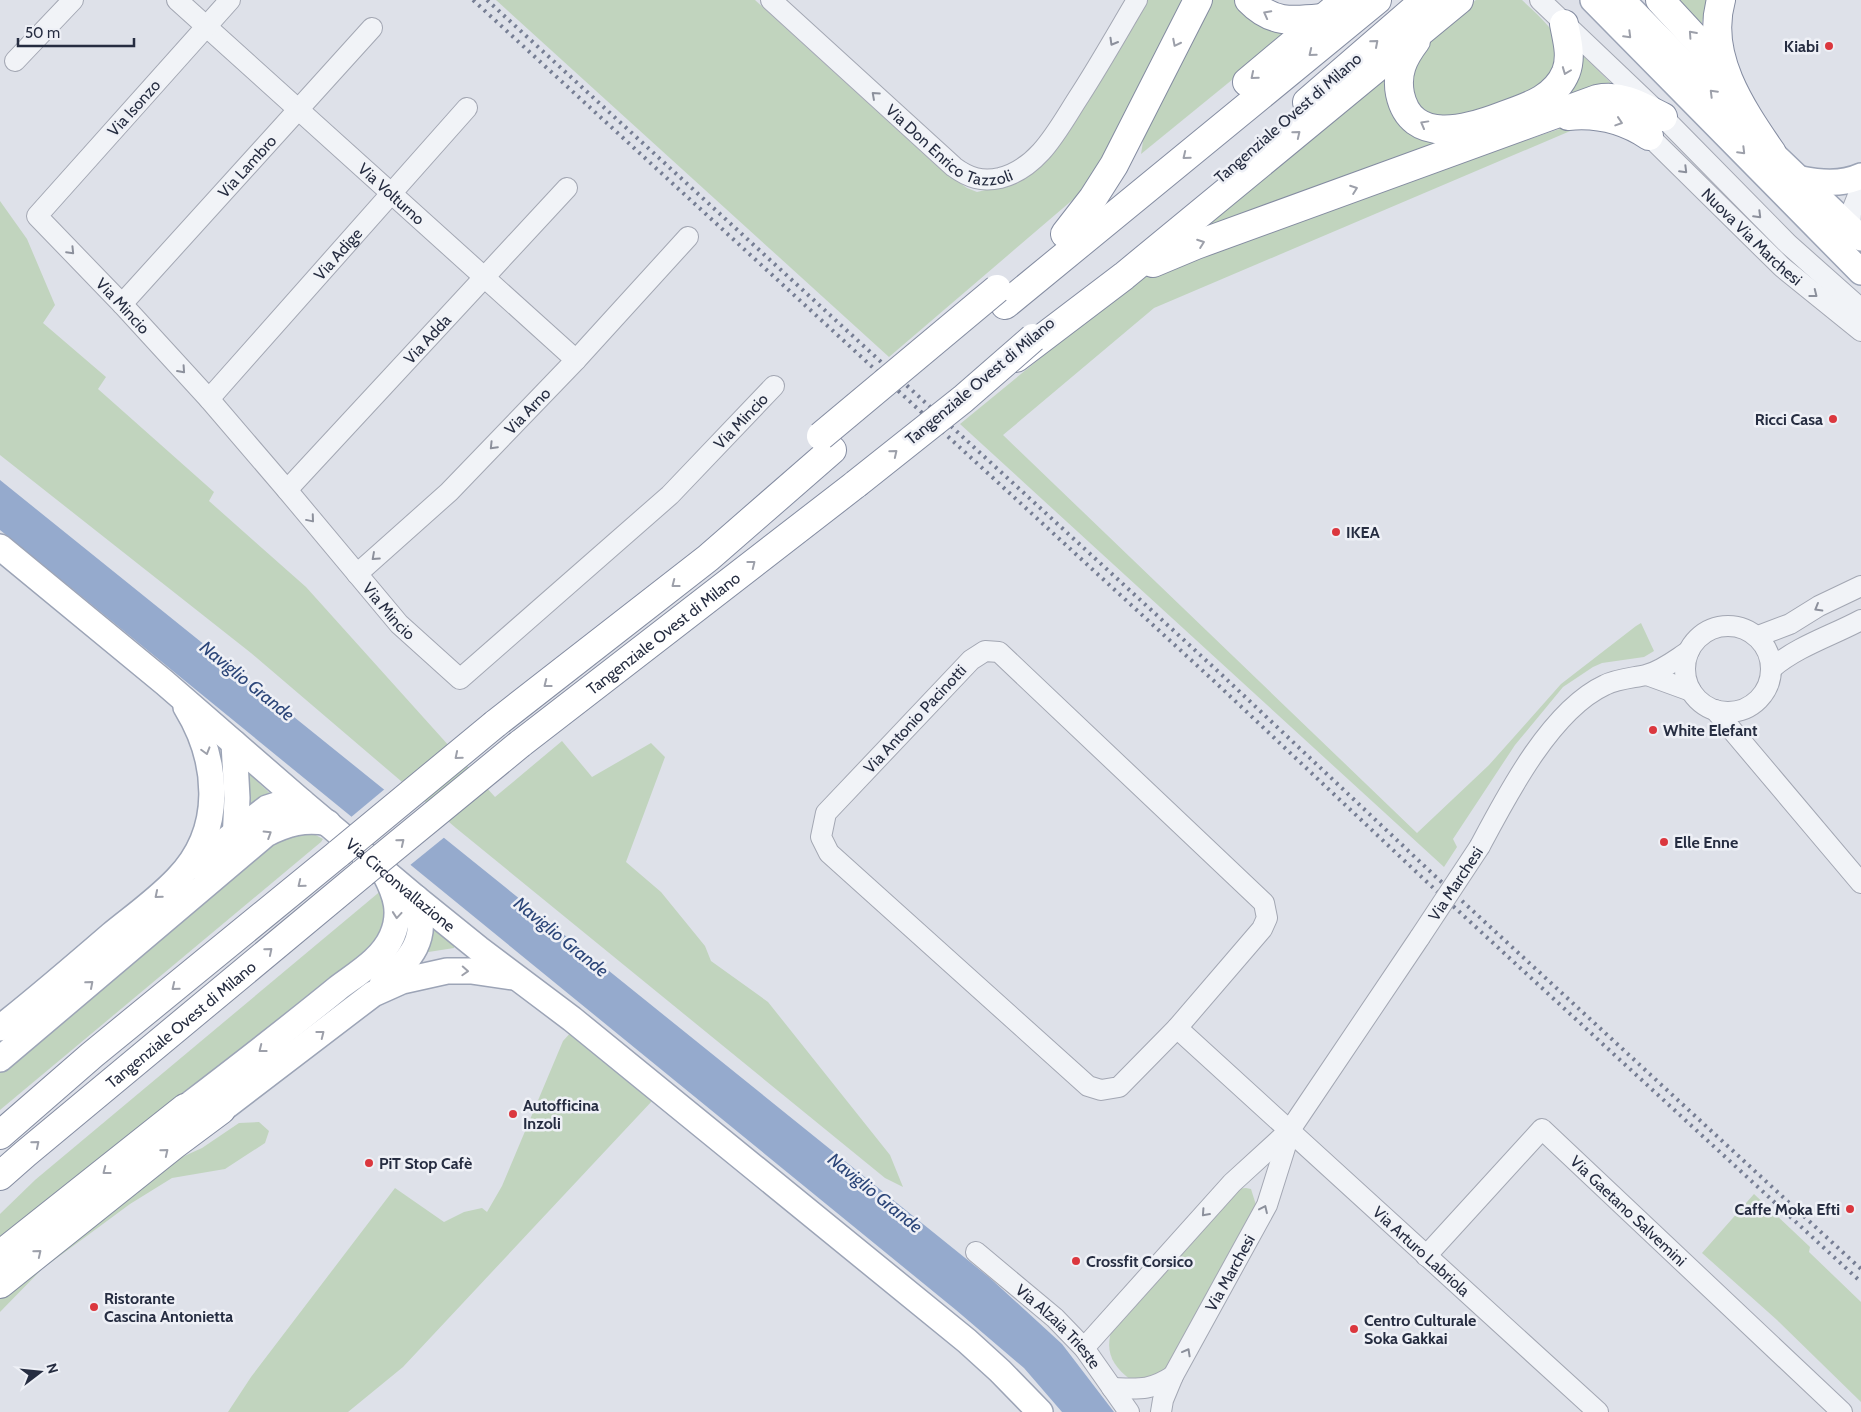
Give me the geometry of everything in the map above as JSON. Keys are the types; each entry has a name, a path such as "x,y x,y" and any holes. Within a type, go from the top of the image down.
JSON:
{"highway":[{"path":"1065,234 1093,198 1114,165 1198,0"},
{"path":"1250,0 1266,14 1281,20 1295,21 1323,18"},
{"path":"1001,297 1065,234 1345,0"},
{"name":"Tangenziale Ovest di Milano","path":"0,1135 92,1055 495,724 708,558 754,499 826,443 1001,297 1377,0"},
{"name":"Tangenziale Ovest di Milano","path":"0,1176 373,871 520,744 856,484 1035,340 1425,0"},
{"path":"1035,340 1124,276 1458,0"},
{"path":"1660,0 1724,69"},
{"path":"1721,0 1716,34 1724,69 1750,119 1772,153"},
{"path":"1427,27 1404,58 1398,84 1401,99 1407,111 1426,126 1442,130 1479,124 1530,106 1552,92 1562,81 1569,64 1564,24"},
{"path":"1124,276 1196,245 1537,122 1590,101 1608,97 1633,102 1656,127"},
{"path":"0,1255 185,1108"},
{"path":"0,1284 174,1145 221,1110"}],"main road":[{"path":"1594,0 1858,269"},
{"path":"1622,0 1772,153 1857,230"},
{"path":"1801,179 1825,183 1847,181 1861,176"},
{"name":"Via Circonvallazione","path":"0,547 176,692 328,823 373,871 416,898 515,977 572,1019 967,1341 1000,1371 1040,1412"},
{"path":"176,692 192,718 206,750 213,797 208,823 197,851 178,879"},
{"path":"233,862 237,798 234,743"},
{"path":"0,1028 178,879 267,808 289,802 302,802"},
{"path":"0,1059 266,834 278,828 304,821 315,820 328,823"},
{"path":"185,1108 370,964 387,945 398,914 398,903 394,890 373,871"},
{"path":"221,1110 373,994 404,964 413,953 422,925 421,911 416,898"},
{"path":"338,988 404,964 479,949"},
{"path":"373,994 402,980 447,971 470,971 515,977"}],"street":[{"path":"15,61 72,0"},
{"name":"Via Volturno","path":"177,0 576,360"},
{"name":"Via Isonzo","path":"37,216 230,0"},
{"name":"Via Don Enrico Tazzoli","path":"771,0 954,167 972,178 988,180 1014,173 1030,163 1044,149 1101,62 1137,0"},
{"path":"1540,0 1564,24 1656,127 1861,309"},
{"name":"Via Lambro","path":"122,304 372,28"},
{"name":"Via Adige","path":"209,399 467,108"},
{"name":"Nuova Via Marchesi","path":"1656,127 1778,263 1861,331"},
{"name":"Via Adda","path":"288,490 567,188"},
{"path":"1858,269 1850,240 1857,230 1854,203 1861,188"},
{"name":"Via Mincio","path":"37,216 122,304 209,399 288,490 399,624 460,679 670,495 774,386"},
{"name":"Via Arno","path":"357,574 448,492 576,360 688,237"},
{"path":"1758,636 1790,624 1819,606 1861,586"},
{"path":"1772,668 1783,658 1861,620"},
{"path":"1715,710 1726,712 1747,708 1758,701 1766,692 1770,680 1772,668 1770,656 1765,645 1758,636 1740,626 1719,626 1701,635 1694,642 1689,651 1686,671 1686,678 1691,691 1697,699 1715,710 1861,883"},
{"name":"Via Antonio Pacinotti","path":"985,651 999,652 1264,903 1267,918 1262,930 1177,1028 1119,1087 1101,1090 1088,1086 829,852 821,836 826,813 971,660 985,651"},
{"name":"Via Marchesi","path":"1084,1348 1232,1183 1290,1130 1480,846 1523,769 1545,739 1587,695 1606,684 1662,670 1689,651"},
{"path":"1647,675 1691,691"},
{"path":"1747,708 1744,716 1743,732 1750,751"},
{"path":"0,1036 19,1030 32,1021 53,1016"},
{"path":"1177,1028 1290,1130"},
{"name":"Via Gaetano Salvemini","path":"1426,1256 1542,1129 1830,1408"},
{"name":"Via Marchesi","path":"1160,1412 1173,1376 1266,1205 1290,1130"},
{"name":"Via Arturo Labriola","path":"1290,1130 1598,1412"},
{"name":"Via Alzaia Trieste","path":"976,1252 1055,1318 1084,1348 1129,1412"},
{"path":"1112,1388 1147,1388 1160,1385 1173,1376"}],"green space":[{"path":"496,0 755,0 939,168 967,188 977,192 994,188 1039,166 1070,130 1145,0 1189,0 1136,100 1083,191 889,357"},
{"path":"1209,0 1247,0 1292,31 1141,154 1144,135"},
{"path":"1476,0 1522,0 1545,22 1555,35 1559,49 1552,80 1473,119 1444,119 1429,113 1421,107 1411,85 1411,74 1437,29"},
{"path":"1672,0 1708,0 1702,22 1702,35"},
{"path":"1576,49 1616,88 1205,230 1203,224 1391,67 1410,121 1535,109"},
{"path":"1580,122 1582,126 1154,308 1003,435 1417,833 1489,765 1561,684 1641,623 1654,651 1644,657 1602,663 1563,687 1515,745 1453,839 1457,847 1444,867 960,424 1110,301 1133,284 1183,257"},
{"path":"0,201 27,239 55,305 43,323 106,377 98,389 214,492 209,501 306,587 495,797 562,741 592,777 651,743 665,757 626,862 661,892 705,946 711,961 768,1002 890,1155 903,1187 885,1178 456,828 251,653 0,455"},
{"path":"247,772 274,797 250,816 244,790"},
{"path":"312,833 323,839 321,842 0,1110 0,1072 225,882 278,840 290,834"},
{"path":"383,889 390,901 382,942 0,1249 0,1214 35,1180"},
{"path":"429,923 455,944 454,948 422,953"},
{"path":"573,1030 652,1101 403,1367 348,1412 228,1412 251,1377 395,1188 444,1222 464,1212 482,1208 487,1212 502,1186 563,1041"},
{"path":"259,1122 269,1131 265,1143 225,1169 172,1178 130,1204 42,1269 0,1312 0,1298 29,1272 171,1162 202,1148 239,1123"},
{"path":"1236,1189 1251,1189 1256,1205 1164,1376 1131,1380 1118,1369 1109,1350 1113,1326"},
{"path":"1754,1194 1810,1247 1809,1252 1861,1302 1861,1402 1777,1320 1702,1253"}],"water":[{"name":"Naviglio Grande","path":"0,480 990,1278 1062,1344 1114,1412 1062,1412 1024,1368 956,1310 0,530"}],"pier":[{"path":"386,788 446,836 409,866 350,818"}],"railway":[{"path":"473,0 1215,682 1428,883 1861,1282"},
{"path":"487,0 1222,675 1435,876 1861,1269"}],"place":[{"name":"Kiabi","path":"1829,46"},
{"name":"Ricci Casa","path":"1833,419"},
{"name":"IKEA","path":"1336,532"},
{"name":"White Elefant","path":"1653,730"},
{"name":"Elle Enne","path":"1664,842"},
{"name":"Autofficina Inzoli","path":"513,1114"},
{"name":"PiT Stop Cafè","path":"369,1163"},
{"name":"Caffe Moka Efti","path":"1850,1209"},
{"name":"Crossfit Corsico","path":"1076,1261"},
{"name":"Ristorante Cascina Antonietta","path":"94,1307"},
{"name":"Centro Culturale Soka Gakkai","path":"1354,1329"}]}
